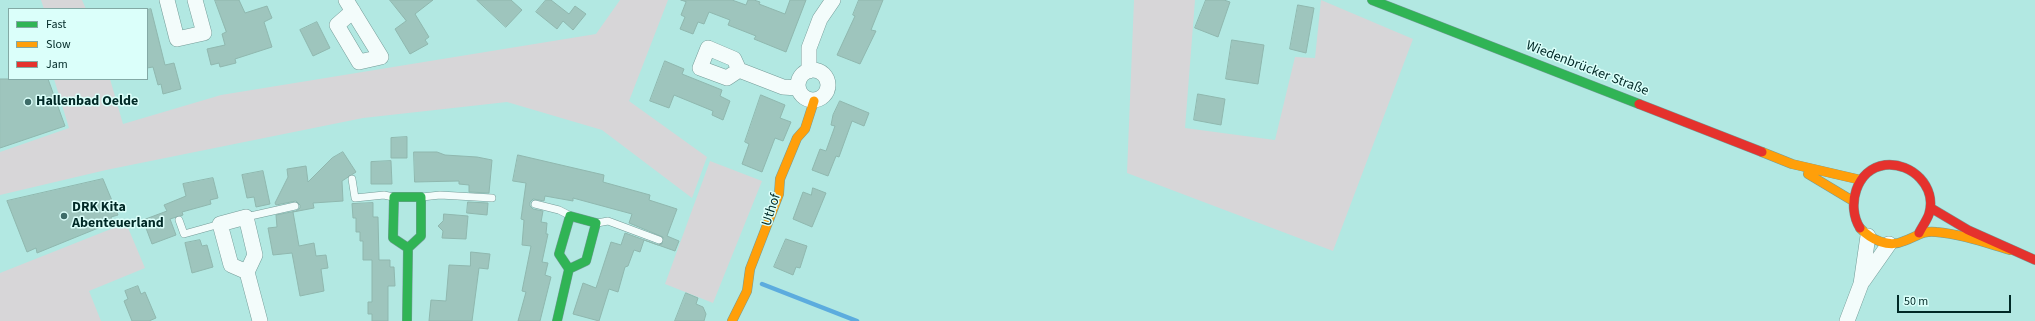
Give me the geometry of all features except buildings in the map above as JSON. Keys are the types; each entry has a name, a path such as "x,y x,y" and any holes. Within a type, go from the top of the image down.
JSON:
{"street":[{"path":"167,0 177,39 204,33 195,0"},
{"path":"809,71 809,48 820,19 833,0"},
{"name":"Wiedenbrücker Straße","path":"1372,0 1792,164"},
{"path":"739,70 783,87 798,88"},
{"path":"809,71 816,71 823,74 827,80 828,87 826,94 814,101 806,99 798,88 799,80 803,74 809,71"},
{"name":"Uthof","path":"732,321 747,291 750,270 779,194 780,179 797,138 805,129 814,101"},
{"path":"1792,164 1861,180"},
{"path":"1792,164 1853,201"},
{"path":"1895,165 1908,168 1919,175 1927,185 1931,197 1931,208 1927,223 1919,233 1910,239 1889,244 1868,236 1862,230 1855,216 1853,201 1861,180 1870,171 1882,166 1895,165"},
{"path":"407,321 408,248 421,236 420,197 394,197 393,238 408,248"},
{"path":"1931,208 1946,218 2010,250 2035,260"},
{"path":"557,321 569,269 559,254 570,216 596,223 586,261 569,269"},
{"path":"247,272 231,264 220,224 246,217 255,255 247,272 260,321"},
{"path":"1919,233 1939,232 2010,250"},
{"path":"1847,321 1861,284 1868,236"},
{"path":"1861,284 1889,244"}],"lane":[{"path":"352,179 354,198 384,195 394,197"},
{"path":"420,197 440,195 492,198"},
{"path":"536,204 559,210 570,216"},
{"path":"246,217 295,206"},
{"path":"179,220 184,234 220,224"},
{"path":"596,223 608,222 659,240"}],"shaded area":[{"path":"41,0 82,0 86,8 44,8"},
{"path":"620,0 668,0 629,101 707,157 692,198 602,130 507,102 363,118 106,170 0,195 0,152 69,128 54,80 110,80 123,124 221,95 596,34"},
{"path":"1134,0 1195,0 1185,128 1275,140 1295,57 1315,58 1321,0 1413,39 1333,251 1127,173"},
{"path":"710,161 762,181 713,303 665,284"},
{"path":"126,223 145,268 89,291 101,321 0,321 0,273"}],"waterway":[{"path":"762,284 857,321"}],"traffic: fast":[{"path":"1372,0 1639,104"},
{"path":"407,321 408,248 421,236 421,197 394,197 393,238 408,248"},
{"path":"557,321 569,269 559,254 570,216 596,223 586,261 569,269"}],"traffic: slow":[{"path":"732,321 747,291 750,269 779,194 780,179 797,138 805,129 814,101"},
{"path":"1762,152 1792,164 1861,180"},
{"path":"1808,174 1853,201"},
{"path":"1860,228 1869,236 1880,242 1892,244 1923,233 1931,232 1964,237 2010,250"}],"traffic: jam":[{"path":"1639,104 1762,152"},
{"path":"1860,228 1854,209 1856,190 1867,173 1875,168 1885,165 1895,165 1913,172 1926,186 1931,204 1929,214 1919,233"},
{"path":"1931,208 1968,230 2035,260"}],"place":[{"name":"Hallenbad Oelde","path":"28,102"},
{"name":"DRK Kita Abenteuerland","path":"64,216"}]}
